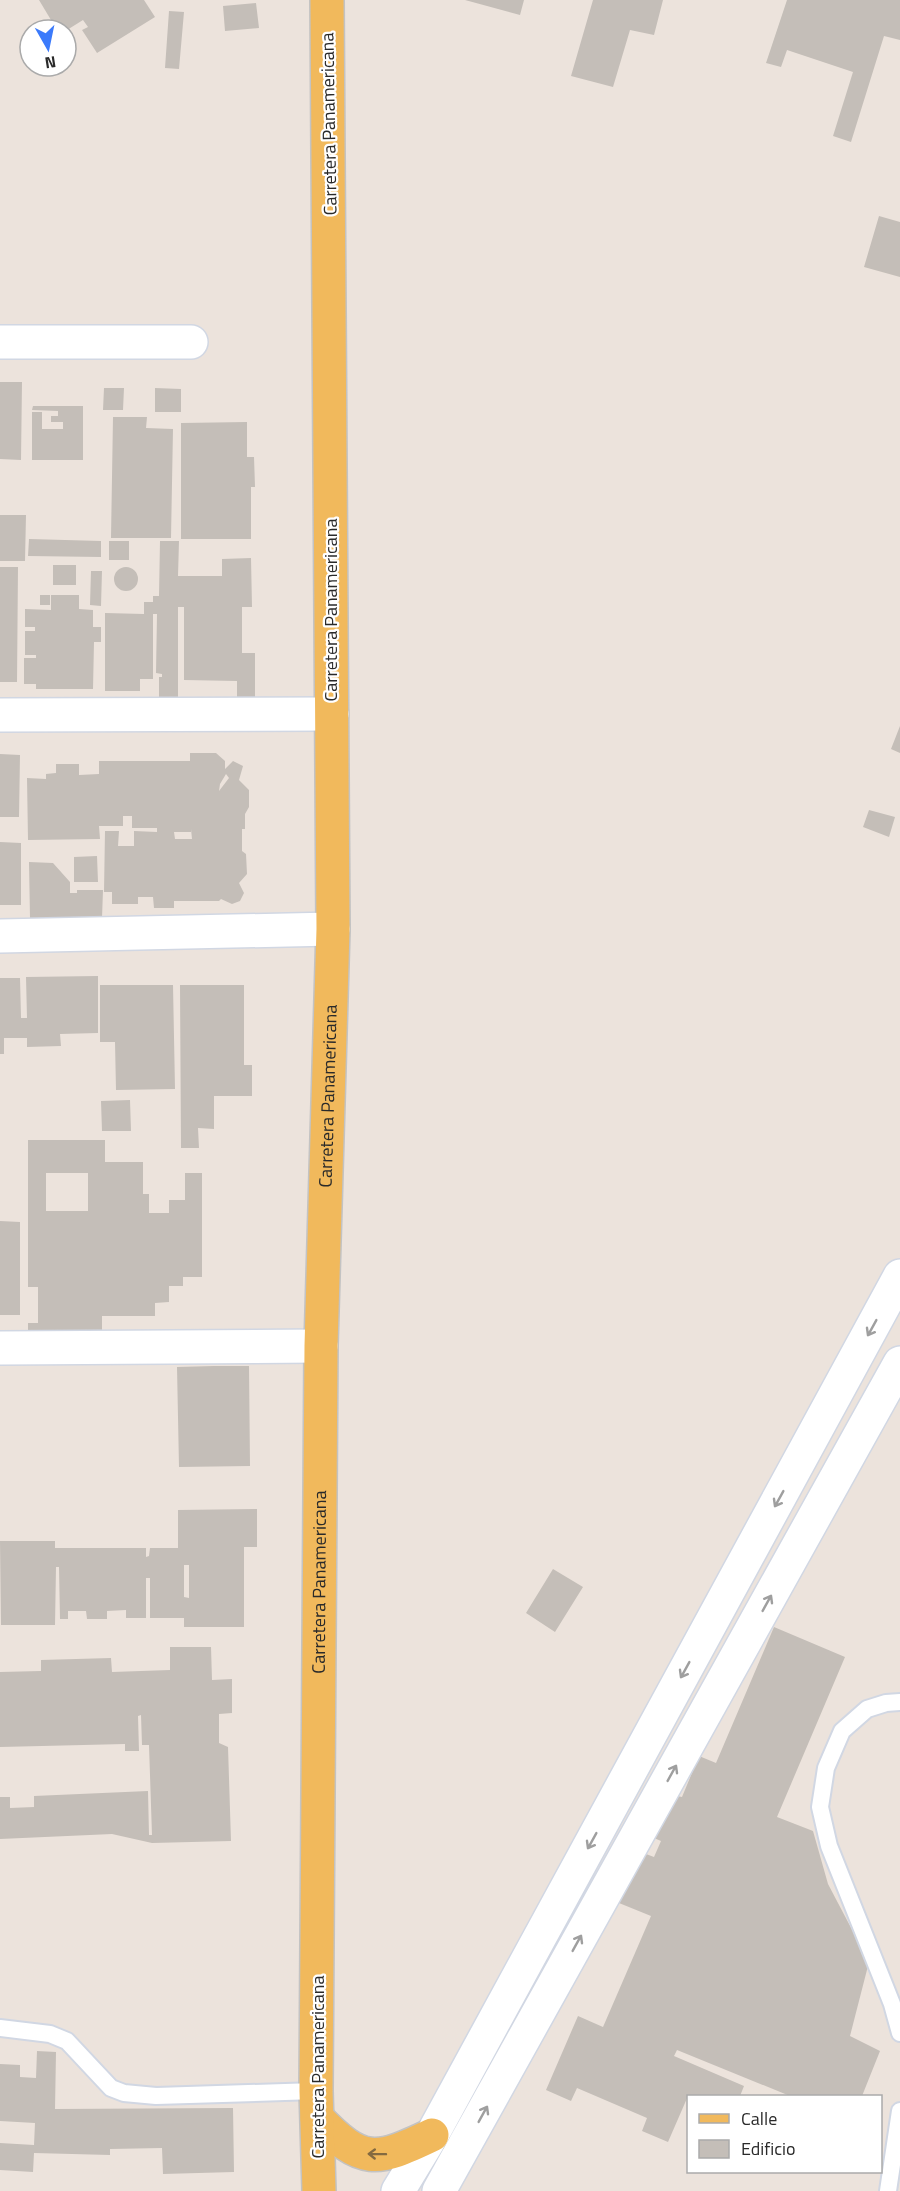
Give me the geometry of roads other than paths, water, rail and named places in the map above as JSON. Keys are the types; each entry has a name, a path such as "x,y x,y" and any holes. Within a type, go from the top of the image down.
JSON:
{"main road":[{"name":"Carretera Panamericana","path":"319,2191 316,2104 321,1346 333,928 327,0"},
{"path":"316,2104 334,2136 357,2152 376,2155 394,2154 432,2135"}],"street":[{"path":"0,342 191,342"},
{"path":"0,715 332,714"},
{"path":"0,936 333,928"},
{"path":"398,2191 432,2135 900,1276"},
{"path":"0,1347 321,1346"},
{"path":"439,2191 900,1363"}],"lane":[{"path":"900,1702 886,1703 867,1709 842,1731 826,1768 820,1807 829,1846 892,2004 900,2034"},
{"path":"0,2028 50,2034 67,2041 111,2088 124,2093 316,2104"},
{"path":"888,2191 900,2111"}]}
